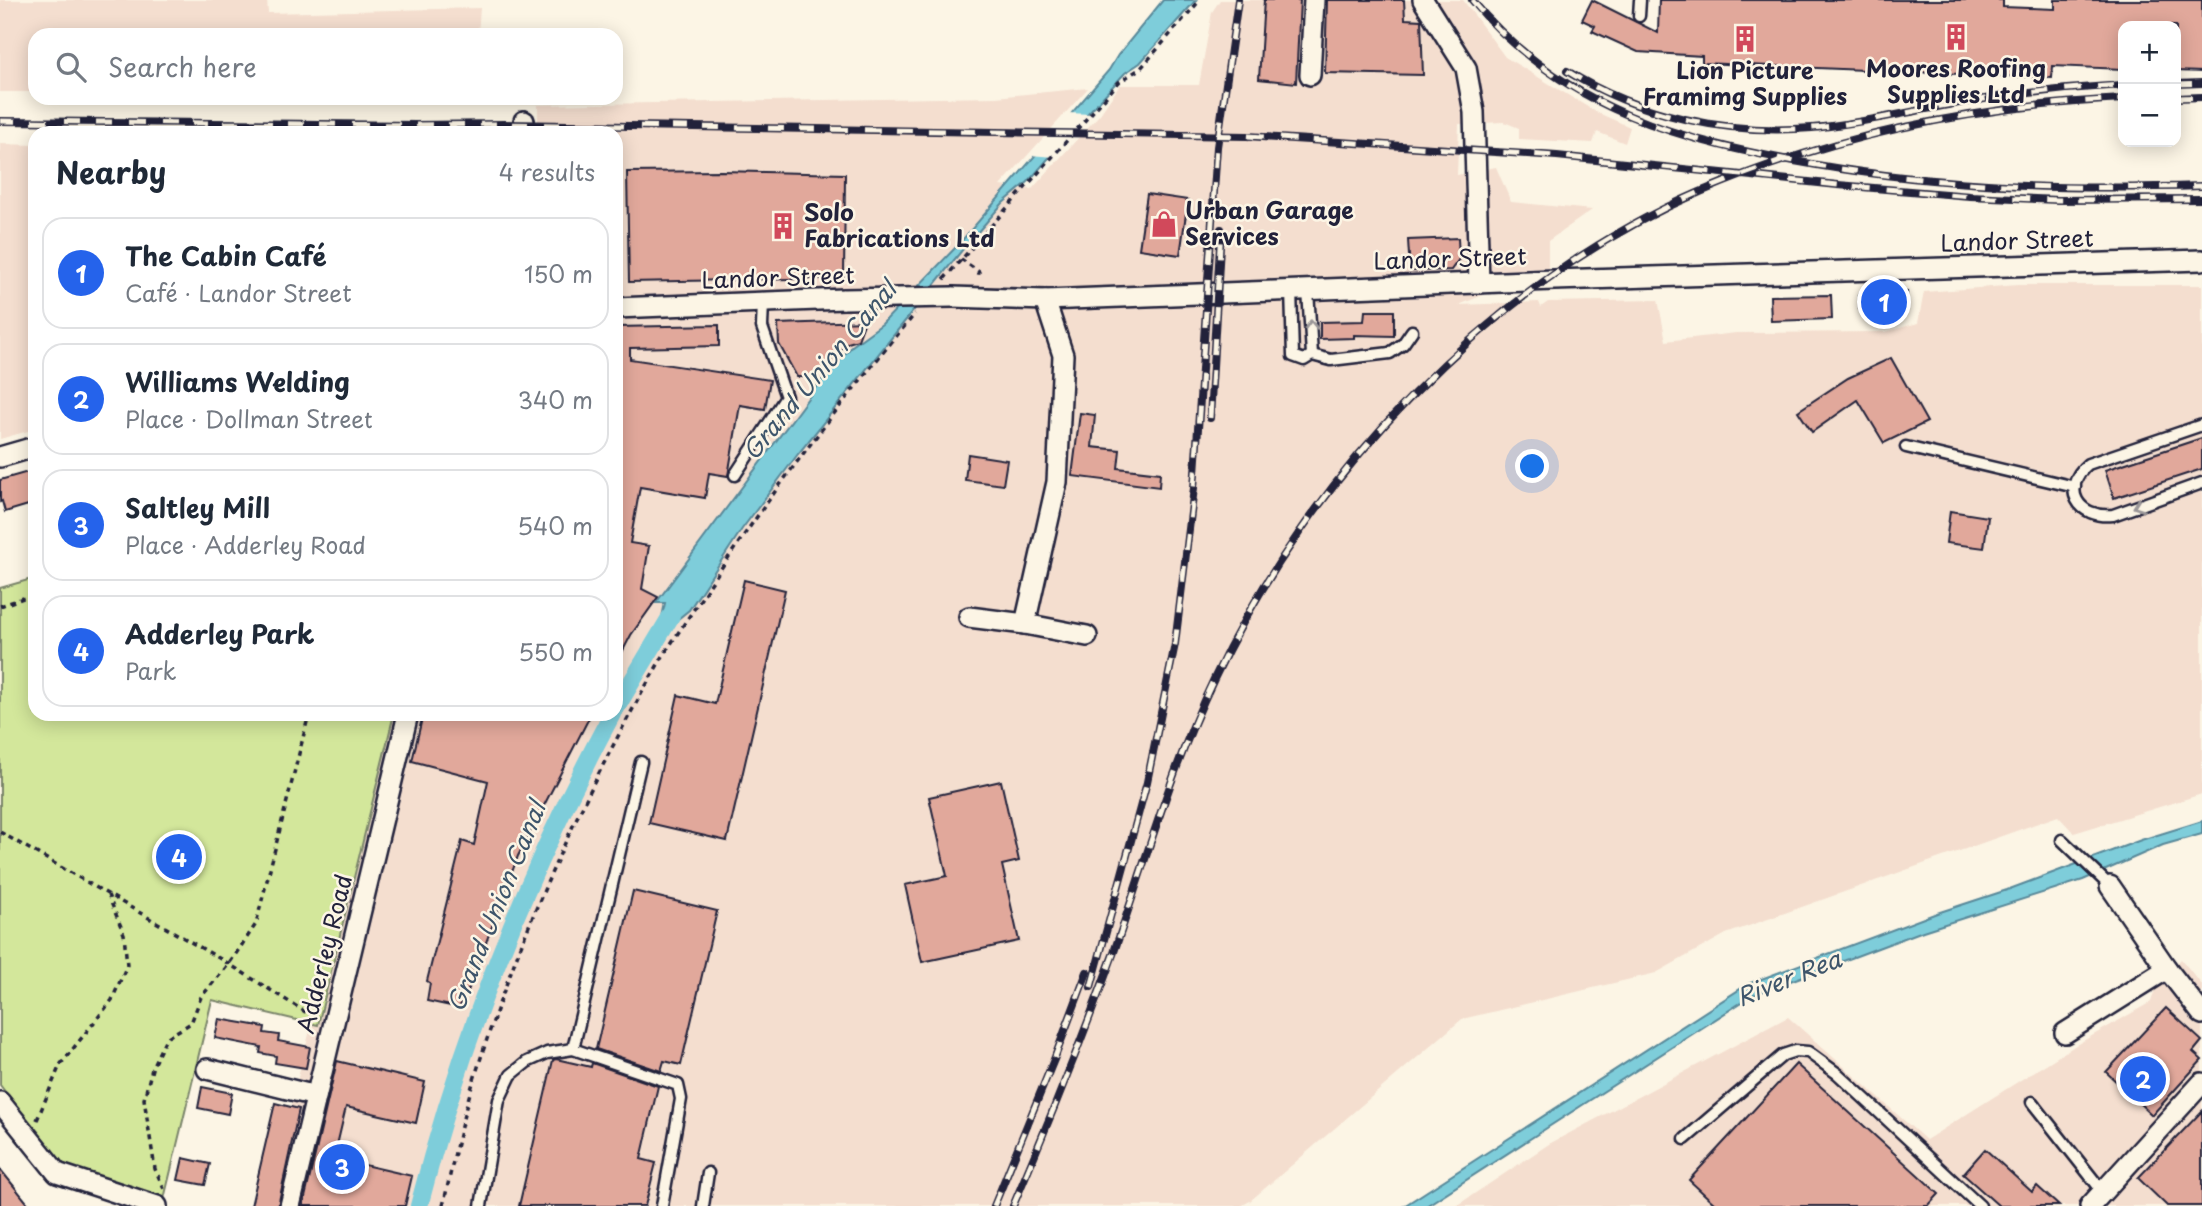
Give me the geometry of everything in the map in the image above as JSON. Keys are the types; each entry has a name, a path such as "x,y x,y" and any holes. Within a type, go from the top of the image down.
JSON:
{"street":[{"path":"1310,75 1314,0"},
{"path":"1423,0 1466,68 1474,111 1479,283"},
{"name":"Landor Street","path":"623,308 844,299 948,289 977,298 1045,300 2202,260"},
{"path":"1025,624 1057,482 1063,355 1045,300"},
{"path":"0,457 28,449"},
{"path":"969,617 1087,636"},
{"name":"Adderley Road","path":"290,1206 406,721"},
{"path":"2110,886 2166,970 2202,1014"},
{"path":"2065,1033 2166,970"},
{"path":"207,1069 316,1096"},
{"path":"2096,1199 2202,1083"},
{"path":"0,1102 57,1173 162,1200"}],"lane":[{"path":"1639,16 1640,0"},
{"path":"1300,290 1293,356 1304,360 1312,355 1331,360 1390,353 1403,344 1412,331"},
{"path":"1300,290 1312,355"},
{"path":"734,475 786,397 762,327 764,302"},
{"path":"2202,425 2088,464 2080,470 2075,487 2078,504 2087,513 2099,517 2113,515 2202,483"},
{"path":"1906,447 2075,487"},
{"path":"573,1049 641,762"},
{"path":"2062,840 2110,886"},
{"path":"481,1206 499,1100 511,1075 527,1062 547,1053 573,1049 678,1085 681,1099 662,1206"},
{"path":"1685,1139 1783,1055 1795,1051 1808,1052 1838,1074 1980,1206"},
{"path":"2032,1102 2096,1199"},
{"path":"702,1206 708,1174"}],"path":[{"path":"948,289 961,259 1119,82 1141,68 1200,0"},
{"path":"961,259 979,272 977,298"},
{"path":"443,1206 470,1094 529,926 592,789 656,667 742,537 835,412 916,312"},
{"path":"0,606 28,596"},
{"path":"162,1200 145,1099 153,1065 166,1038 191,1023 201,997 229,964 256,924 307,721"},
{"path":"0,832 229,964 332,1028"},
{"path":"30,1138 60,1065 112,1000 127,965 124,934 107,893"}],"shaded area":[{"path":"0,0 267,0 268,13 480,8 479,28 28,28 28,92 0,92"},
{"path":"1220,0 1463,0 1505,57 1596,112 1630,127 1625,143 1597,132 1593,143 1519,139 1519,128 1504,122 1459,124 1457,175 1496,167 1511,202 1592,210 1548,241 1548,268 1459,305 1539,302 1541,307 1548,302 1658,300 1666,341 1736,333 1885,332 1918,323 1924,292 2018,285 2202,285 2202,794 2074,833 2058,816 1726,934 1656,973 1462,1019 1241,1206 265,1206 389,721 623,721 623,126 538,126 538,105 996,97 1088,88 1000,186 1032,189 1100,114 1120,85 1199,85 1212,12"},
{"path":"0,144 28,145 28,431 0,439"},
{"path":"2181,959 2202,985 2202,1206 1456,1206 1549,1144 1788,1017 1926,1140 2076,1045 2151,1002 2156,986"}],"green space":[{"path":"28,580 28,721 392,721 318,1025 212,1000 164,1199 60,1164 0,1085 0,588"}],"water":[{"path":"1163,0 1196,0 1140,63 1125,73 1088,113 1028,182 1003,203 963,249 798,454 742,529 689,610 667,628 661,639 654,634 665,603 656,603 817,386 852,346 882,324 958,245 1109,70"},
{"name":"River Rea","path":"2202,821 2202,834 2163,845 2083,880 1923,931 1753,995 1426,1206 1404,1206 1748,984 1937,913"}],"pier":[{"path":"1067,113 1092,114 1055,157 1029,155"}],"building":[{"path":"1264,0 1300,0 1296,83 1259,79"},
{"path":"1327,0 1404,0 1405,19 1421,20 1423,75 1325,73"},
{"path":"1592,0 1658,33 1659,0 2003,0 2003,7 2055,9 2055,0 2202,0 2202,72 2181,71 2181,21 2118,21 2118,69 2053,66 2052,78 1702,63 1702,56 1638,52 1592,31 1595,26 1582,20"},
{"path":"627,172 845,174 844,278 629,282"},
{"name":"Urban Garage Services","path":"1147,194 1188,200 1180,255 1139,249"},
{"path":"1458,238 1459,259 1451,270 1410,271 1408,240"},
{"path":"1907,292 1907,307 1859,308 1859,293"},
{"path":"1831,295 1832,319 1771,321 1770,296"},
{"path":"1365,311 1394,311 1394,336 1354,335 1354,338 1320,339 1320,322 1364,321"},
{"path":"865,321 858,340 848,343 815,377 797,377 779,344 778,324"},
{"path":"719,325 719,346 630,348 630,359 770,380 765,409 740,405 728,476 709,473 705,498 640,487 630,543 649,546 642,589 658,597 623,650 623,327"},
{"path":"1891,358 1927,422 1884,443 1858,400 1812,432 1798,411 1848,378"},
{"path":"1080,413 1095,415 1092,447 1120,450 1118,468 1160,473 1159,487 1072,476"},
{"path":"2202,438 2202,469 2114,498 2105,470"},
{"path":"968,454 1007,460 1003,485 965,480"},
{"path":"28,472 28,505 5,512 2,501 0,502 0,480"},
{"path":"1950,511 1988,517 1984,548 1946,543"},
{"path":"744,580 785,590 727,841 649,823 678,695 715,704"},
{"path":"421,721 587,721 518,856 468,991 462,990 460,1008 427,1001 430,983 427,981 462,841 474,845 488,781 412,761"},
{"path":"1001,781 1019,861 1002,865 1019,941 922,962 905,885 947,876 929,797"},
{"path":"633,891 717,911 681,1065 664,1061 661,1071 596,1049"},
{"path":"2166,1008 2202,1041 2193,1052 2202,1060 2152,1115 2106,1072"},
{"path":"219,1019 265,1027 264,1033 279,1035 278,1041 310,1047 306,1068 275,1063 276,1056 260,1053 261,1047 215,1038"},
{"path":"553,1060 591,1067 592,1063 658,1086 641,1159 656,1163 645,1206 519,1206"},
{"path":"337,1061 425,1082 416,1123 346,1107 334,1158 412,1176 405,1206 303,1206"},
{"path":"1796,1064 1939,1194 1928,1206 1717,1206 1689,1180"},
{"path":"202,1087 232,1093 228,1114 198,1108"},
{"path":"275,1103 299,1109 278,1206 251,1206"},
{"path":"2202,1111 2202,1206 2167,1206 2138,1178"},
{"path":"1985,1149 2032,1192 2037,1186 2059,1206 1999,1206 1963,1174"},
{"path":"183,1158 210,1164 205,1185 178,1180"},
{"path":"0,1169 30,1206 0,1206"}],"waterway":[{"name":"Grand Union Canal","path":"623,696 671,616"},
{"name":"Grand Union Canal","path":"419,1206 456,1078 500,954 553,832 608,721"}],"railway":[{"path":"1091,987 1147,782 1175,644 1194,488 1217,147 1238,0"},
{"path":"1472,0 1507,38 1545,69 1586,94 1628,115 1719,145 1817,165 1913,178 2057,187 2202,186"},
{"path":"1567,71 1595,87 1654,111 1716,125 1780,129 1849,124 2020,94 2118,85"},
{"path":"2181,84 2202,83"},
{"path":"2181,98 2202,97"},
{"path":"1013,1206 1090,1016 1172,779 1214,679 1254,603 1301,530 1355,459 1415,393 1480,332 1549,278 1623,230 1700,192 1802,154 1907,127 2014,108 2118,99"},
{"path":"0,121 504,124 1247,136 1557,156 1970,196 2058,200 2202,199"},
{"path":"1210,418 1221,229"},
{"path":"994,1206 1087,972"}],"place":[{"name":"Moores Roofing Supplies Ltd","path":"1956,37"},
{"name":"Lion Picture Framimg Supplies","path":"1745,39"},
{"name":"Urban Garage Services","path":"1164,224"},
{"name":"Solo Fabrications Ltd","path":"783,226"},
{"name":"The Cabin Café","path":"1884,302"},
{"name":"Adderley Park","path":"179,857"},
{"name":"Williams Welding","path":"2143,1079"},
{"name":"Saltley Mill","path":"342,1167"}]}
